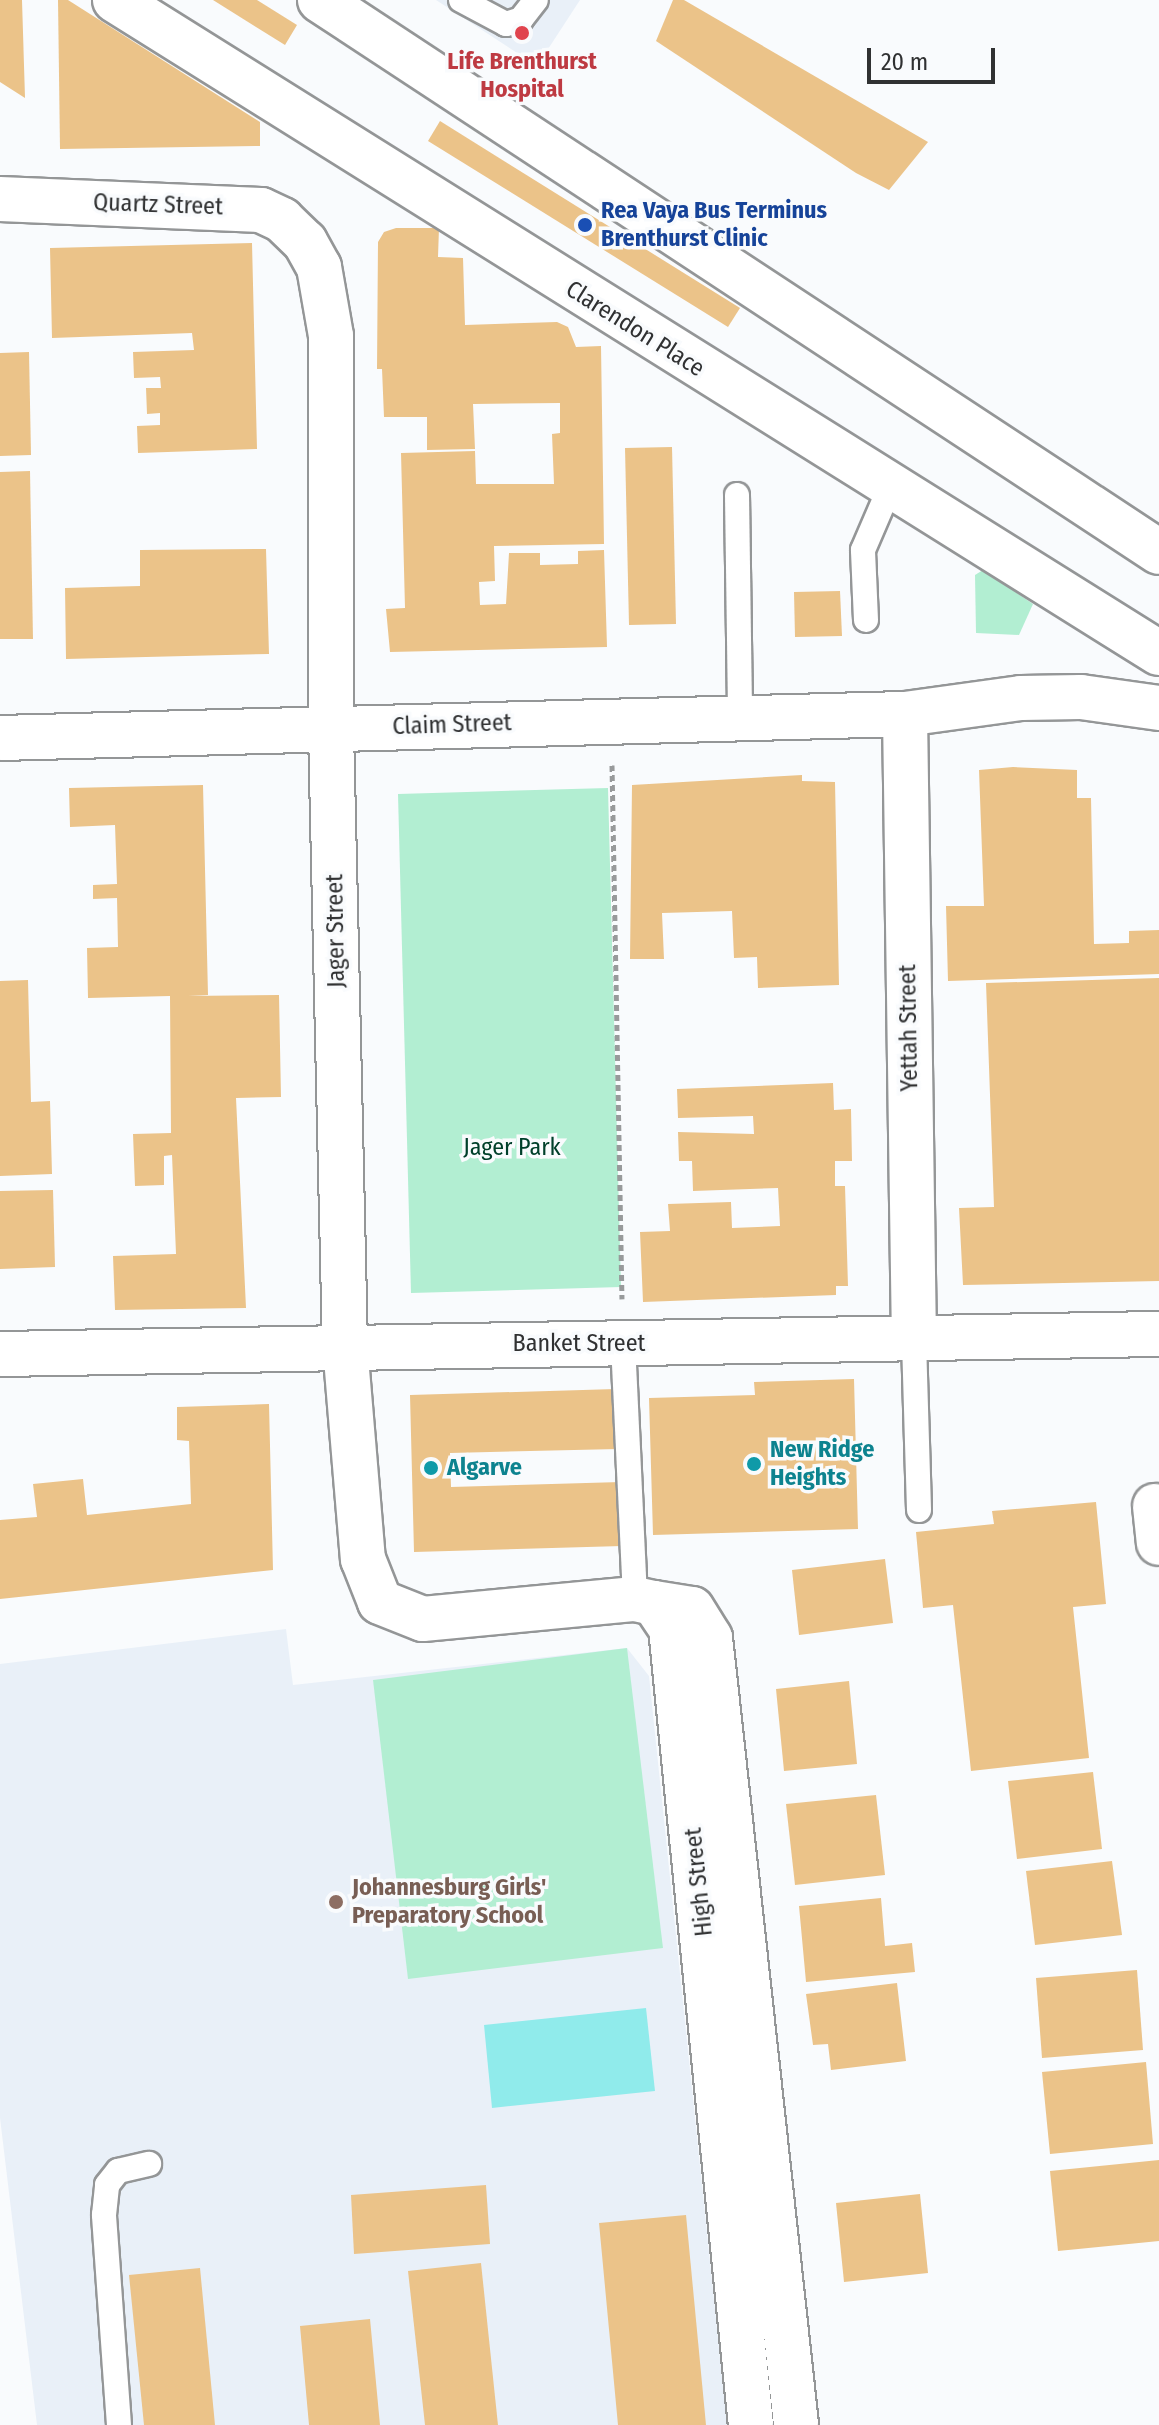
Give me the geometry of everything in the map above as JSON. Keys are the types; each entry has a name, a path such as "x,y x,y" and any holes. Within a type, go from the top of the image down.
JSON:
{"street":[{"name":"Clarendon Place","path":"115,0 1159,653"},
{"path":"320,0 1159,552"},
{"name":"Quartz Street","path":"0,199 261,210 282,220 305,242"},
{"name":"Jager Street","path":"305,242 327,293 331,336 331,730 345,1346 363,1559 380,1602 396,1612 423,1619 645,1601"},
{"name":"Claim Street","path":"0,738 905,714 1021,698 1081,697 1159,708"},
{"name":"Yettah Street","path":"905,714 914,1341"},
{"name":"Banket Street","path":"0,1354 345,1346 914,1341 1159,1334"},
{"path":"645,1601 692,1609 710,1638 796,2425"},
{"name":"High Street","path":"645,1601 671,1628 751,2425"}],"lane":[{"path":"461,0 506,24 521,19 536,0"},
{"path":"866,620 863,550 891,485"},
{"path":"737,495 740,718"},
{"path":"914,1341 919,1510"},
{"path":"623,1343 645,1601"},
{"path":"119,2425 104,2215 107,2185 118,2171 149,2164"}],"path":[{"path":"611,720 623,1343"}],"shaded area":[{"name":"Life Brenthurst Hospital","path":"436,0 580,0 537,66"},
{"name":"Johannesburg Girls' Preparatory School","path":"286,1629 293,1685 627,1648 649,1676 727,2425 37,2425 0,2118 0,1664"}],"green space":[{"path":"983,570 1033,604 1019,635 976,633 975,575"},
{"name":"Jager Park","path":"608,788 621,1287 411,1293 398,794"},
{"path":"627,1648 663,1948 408,1979 373,1680"}],"water":[{"path":"646,2008 655,2091 492,2108 484,2025"}],"building":[{"path":"0,0 22,0 25,98 0,82"},
{"path":"58,0 68,0 260,122 260,146 60,149"},
{"path":"213,0 257,0 297,25 285,45"},
{"path":"673,0 684,0 928,142 889,190 856,173 656,41"},
{"name":"Rea Vaya Bus Terminus Brenthurst Clinic","path":"440,121 740,308 728,327 428,141"},
{"path":"396,228 439,228 438,257 463,258 465,325 557,322 568,327 576,347 601,346 604,544 494,546 495,581 479,582 480,605 506,604 509,553 540,553 540,565 578,564 578,551 604,550 607,647 390,652 386,609 405,608 401,453 475,451 476,484 554,484 552,434 560,433 560,403 473,404 475,449 427,450 427,417 384,417 382,369 377,369 378,242 384,232"},
{"path":"252,243 257,449 138,453 137,426 160,425 160,413 147,414 146,388 161,388 160,377 134,378 133,352 194,350 192,333 52,338 50,248"},
{"path":"29,352 31,455 0,456 0,353"},
{"path":"672,447 676,624 629,625 625,448"},
{"path":"30,471 33,639 0,639 0,472"},
{"path":"266,549 269,654 66,659 65,588 140,586 140,550"},
{"path":"840,591 842,636 795,637 794,592"},
{"path":"1013,767 1077,770 1077,798 1091,798 1094,944 1129,943 1129,931 1159,930 1159,974 948,981 946,906 984,906 979,770"},
{"path":"802,775 802,781 835,782 839,985 758,988 757,957 734,958 732,911 662,913 664,959 630,959 632,785"},
{"path":"203,785 208,995 188,996 279,995 281,1097 236,1098 246,1308 115,1310 113,1256 176,1254 172,1155 164,1156 164,1185 135,1186 133,1134 171,1133 170,996 88,998 87,948 118,947 117,898 93,899 93,885 117,884 115,825 70,827 69,788"},
{"path":"1159,978 1159,1281 963,1285 959,1208 994,1207 986,983"},
{"path":"28,980 31,1102 50,1101 52,1174 0,1176 0,981"},
{"path":"833,1083 834,1110 851,1109 852,1161 835,1161 835,1186 845,1186 848,1286 836,1286 836,1295 643,1302 640,1232 670,1231 668,1204 731,1202 732,1228 780,1226 778,1188 693,1191 692,1161 679,1161 678,1132 754,1134 753,1116 678,1118 677,1089"},
{"path":"53,1190 55,1267 0,1269 0,1191"},
{"name":"New Ridge Heights","path":"854,1379 858,1529 653,1535 649,1398 755,1395 754,1382"},
{"name":"Algarve","path":"616,1389 618,1449 450,1453 451,1487 621,1482 622,1546 414,1552 410,1395"},
{"path":"269,1404 273,1570 0,1599 0,1520 37,1517 33,1484 83,1479 87,1515 191,1504 189,1441 177,1440 177,1407"},
{"path":"1096,1502 1106,1604 1073,1607 1089,1758 971,1771 953,1605 923,1608 916,1532 994,1524 992,1511"},
{"path":"885,1559 893,1623 799,1635 792,1570"},
{"path":"849,1681 857,1764 784,1771 776,1689"},
{"path":"1093,1772 1102,1849 1017,1859 1008,1781"},
{"path":"876,1795 885,1875 795,1885 786,1804"},
{"path":"1112,1861 1122,1935 1035,1945 1026,1871"},
{"path":"881,1898 885,1946 912,1943 915,1972 806,1982 799,1906"},
{"path":"1137,1970 1143,2050 1042,2058 1036,1978"},
{"path":"897,1983 906,2061 831,2070 828,2044 813,2045 806,1994"},
{"path":"1146,2062 1153,2144 1050,2154 1042,2072"},
{"path":"1159,2160 1159,2241 1058,2251 1050,2171"},
{"path":"486,2185 490,2244 354,2254 351,2195"},
{"path":"920,2194 928,2273 844,2282 836,2203"},
{"path":"686,2215 706,2425 618,2425 599,2223"},
{"path":"481,2263 498,2425 425,2425 408,2271"},
{"path":"200,2268 215,2425 144,2425 129,2275"},
{"path":"370,2319 380,2425 309,2425 300,2326"}],"place":[{"name":"Life Brenthurst Hospital","path":"522,33"},
{"name":"Rea Vaya Bus Terminus Brenthurst Clinic","path":"585,225"},
{"name":"New Ridge Heights","path":"754,1464"},
{"name":"Algarve","path":"431,1468"},
{"name":"Johannesburg Girls' Preparatory School","path":"336,1902"}]}
